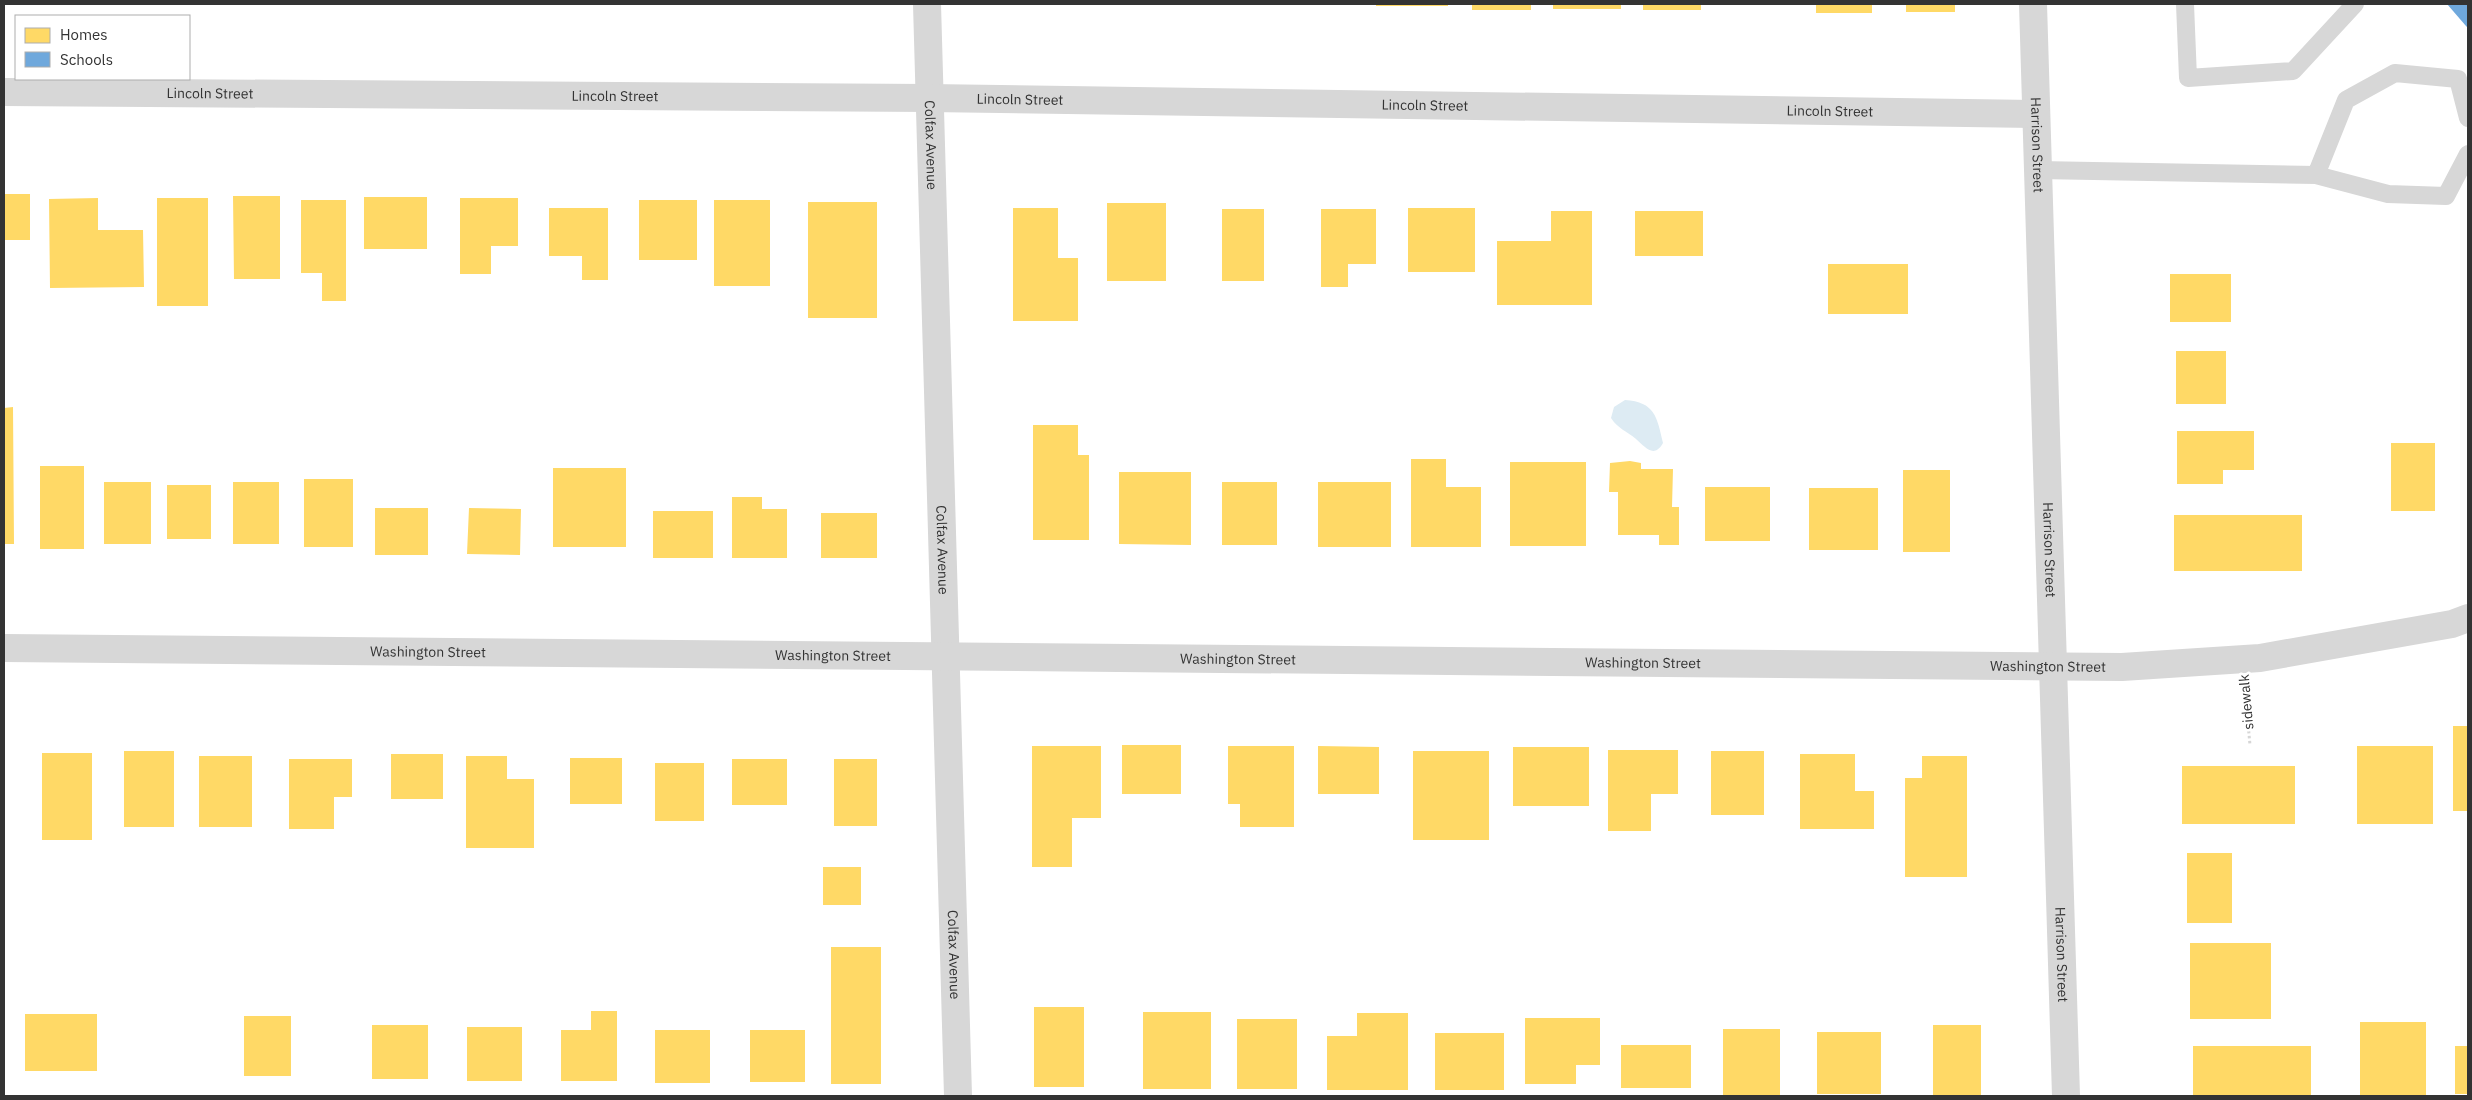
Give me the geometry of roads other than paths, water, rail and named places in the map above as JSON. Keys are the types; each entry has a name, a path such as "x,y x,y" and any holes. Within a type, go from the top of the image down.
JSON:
{"street":[{"name":"Colfax Avenue","path":"927,4 958,1096"},
{"name":"Harrison Street","path":"2033,4 2066,1096"},
{"name":"Lincoln Street","path":"4,92 929,98 2036,114"},
{"name":"Washington Street","path":"4,648 2122,667 2270,656 2452,624 2468,618"}],"lane":[{"path":"2185,4 2188,78 2293,71 2355,4"},
{"path":"2316,175 2346,100 2395,73 2458,79 2468,118"},
{"path":"2038,170 2316,175 2388,194 2446,196 2468,154"}]}
